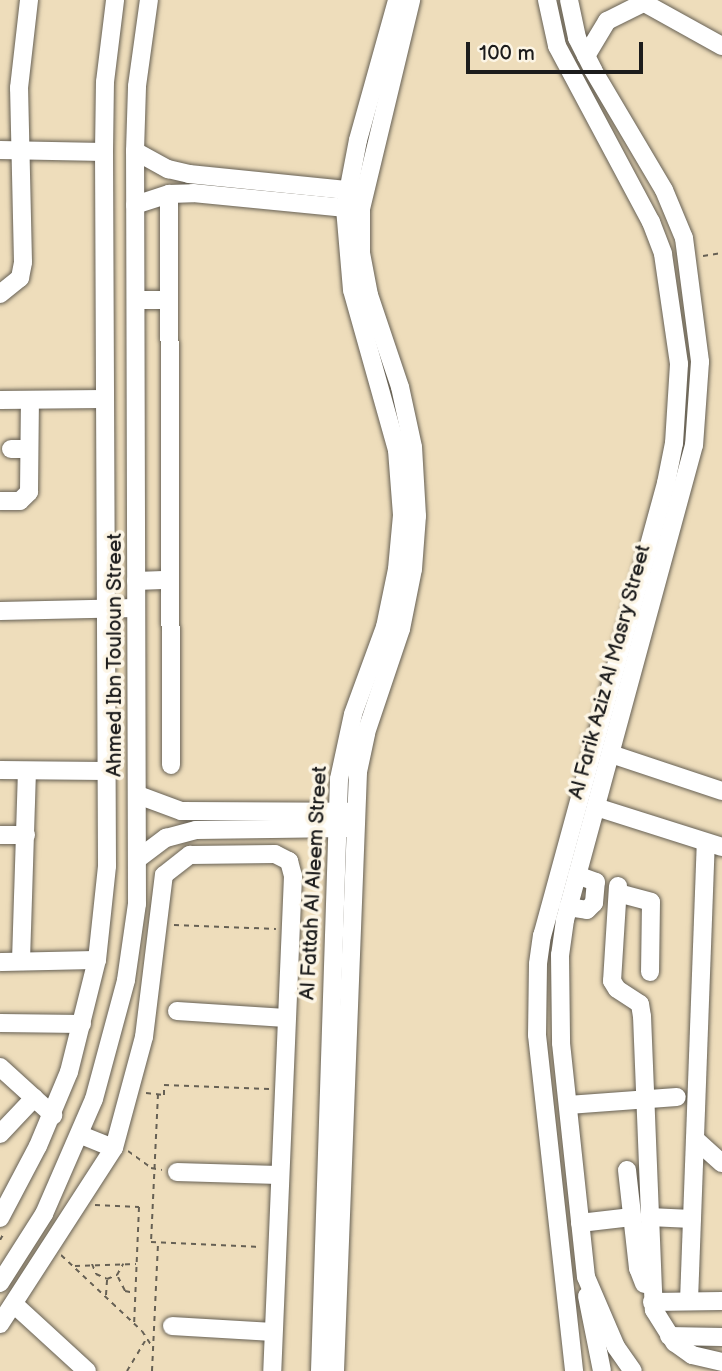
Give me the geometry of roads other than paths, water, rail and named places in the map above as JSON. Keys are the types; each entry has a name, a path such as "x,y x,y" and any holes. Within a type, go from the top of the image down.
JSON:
{"street":[{"path":"0,294 20,278 23,262 21,151 13,108 29,0"},
{"name":"Ahmed Ibn Touloun Street","path":"0,1218 53,1115 82,1024 97,960 107,866 103,609 103,152 105,82 115,0"},
{"name":"Ahmed Ibn Touloun Street","path":"0,1283 44,1214 81,1135 112,1042 126,980 139,858 135,151 137,86 149,0"},
{"name":"Al Fattah Al Aleem Street","path":"335,1371 345,746 385,627 409,516 397,450 352,290 354,200 397,0"},
{"name":"Al Fattah Al Aleem Street","path":"354,200 411,0"},
{"name":"Al Farik Aziz Al Masry Street","path":"547,0 557,46 577,89 651,222 670,286 679,364 676,430 538,964 537,1035 574,1371"},
{"name":"Al Farik Aziz Al Masry Street","path":"569,0 586,56 664,190 688,258 700,362 697,423 657,588 568,907 558,994 586,1277 616,1347 633,1371"},
{"path":"586,56 607,21 641,1 720,47"},
{"path":"0,150 103,152"},
{"path":"135,151 168,169 189,174 354,200"},
{"path":"135,205 169,194 354,200"},
{"path":"169,194 170,765"},
{"path":"136,300 169,300"},
{"path":"136,394 170,394"},
{"path":"0,400 103,399"},
{"path":"0,501 26,498 20,449 30,400"},
{"path":"137,458 170,458"},
{"path":"136,580 170,580"},
{"path":"638,583 657,588"},
{"path":"0,611 136,608"},
{"path":"629,618 647,623"},
{"path":"137,729 170,729"},
{"path":"611,754 722,791"},
{"path":"0,770 105,771"},
{"path":"21,961 27,771"},
{"path":"138,795 181,811 290,811 345,820"},
{"path":"596,807 714,846 695,1139 689,1301"},
{"path":"181,811 181,832"},
{"path":"290,811 299,821 297,828"},
{"path":"139,858 181,832 297,828 345,820"},
{"name":"Al Fattah Al Aleem Street","path":"320,1371 345,820"},
{"path":"0,835 26,835"},
{"path":"0,1324 16,1306 115,1145 131,1092 151,992 159,925 160,886 179,859 275,855 292,868 272,1371"},
{"path":"650,972 651,902 618,889 612,981 617,989 639,1004 646,1100 638,1268 669,1336 692,1355 722,1362"},
{"path":"0,962 97,960"},
{"path":"177,1011 286,1018"},
{"path":"0,1023 82,1024"},
{"path":"0,1067 53,1115"},
{"path":"568,1105 677,1097"},
{"path":"0,1134 34,1098"},
{"path":"81,1135 115,1145"},
{"path":"695,1139 722,1163"},
{"path":"627,1170 641,1217"},
{"path":"177,1172 278,1175"},
{"path":"580,1223 641,1217 692,1219"},
{"path":"582,1371 602,1369 590,1327 586,1277"},
{"path":"651,1296 689,1301 722,1301"},
{"path":"16,1306 87,1371"},
{"path":"172,1326 273,1332"},
{"path":"669,1336 722,1337"}]}
